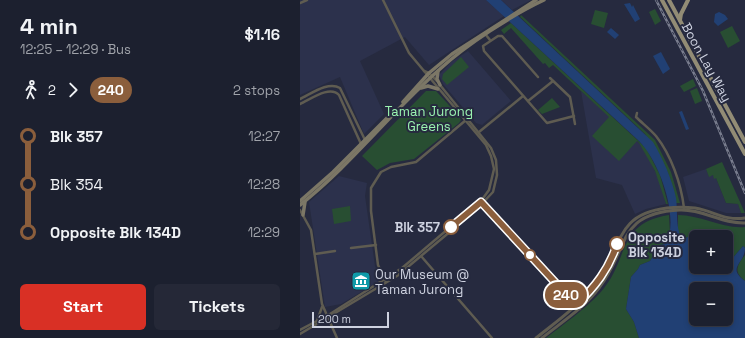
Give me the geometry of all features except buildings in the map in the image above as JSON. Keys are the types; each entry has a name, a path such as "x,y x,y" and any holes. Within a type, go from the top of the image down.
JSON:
{"main road":[{"path":"365,141 418,89 429,76 439,70 469,45 536,0"},
{"path":"517,12 544,0"},
{"name":"Boon Lay Way","path":"662,0 745,154"},
{"name":"Boon Lay Way","path":"669,0 745,142"},
{"path":"680,21 681,14 688,0"},
{"path":"300,205 362,145 429,76 469,45 507,20"},
{"path":"418,89 427,86 439,87 439,70"},
{"path":"300,201 362,145"},
{"path":"302,214 302,208 305,201"}],"street":[{"path":"300,3 307,0"},
{"path":"300,334 385,281 420,256 482,203 493,192 496,183 497,168 491,148 468,118 424,71 404,46 383,0"},
{"path":"487,34 491,40"},
{"path":"538,77 500,35 484,45 483,49 548,124 574,116"},
{"path":"550,78 570,97 575,124"},
{"path":"528,101 553,81"},
{"path":"300,99 328,86 340,88 365,141"},
{"path":"439,87 465,121 486,145 493,161 492,182 482,203"},
{"path":"300,104 329,91 335,91 340,95 362,145"},
{"path":"479,132 523,96"},
{"path":"637,113 636,117 654,134 663,147 678,180 684,208"},
{"path":"385,281 378,265 370,196 371,188 377,176 391,167 416,162 468,118"},
{"path":"482,203 579,310"},
{"path":"684,208 724,221 745,223"},
{"path":"542,338 579,310 612,267 630,229 646,218 668,210 684,208 703,210 730,219 745,218"},
{"path":"300,210 311,230 315,254 322,304 321,312 316,321"},
{"path":"351,248 376,245"},
{"path":"315,254 335,251"},
{"path":"420,256 491,338"},
{"path":"536,338 596,288"},
{"path":"322,304 337,338"},
{"path":"300,330 316,321 328,317"}],"shaded area":[{"path":"300,0 486,0 504,16 429,65 405,37 360,61 384,114 364,134 340,77 300,95"},
{"path":"501,0 531,0 512,10"},
{"path":"468,51 511,101 482,125 476,123 443,84 439,75 451,62"},
{"path":"581,91 637,141 646,151 659,180 666,204 646,209 635,214 622,185 596,178"},
{"path":"706,169 709,176 713,175 716,178 726,203 738,204 741,213 726,213 689,201 683,177"},
{"path":"339,176 367,183 365,196 375,266 381,280 341,304 325,307 309,202"}],"green space":[{"path":"655,9 661,21 655,25 649,12"},
{"path":"595,10 608,13 604,28 591,24"},
{"path":"521,15 655,140 671,172 680,203 676,203 668,173 645,134 520,17"},
{"path":"511,23 646,148 660,175 668,204 666,204 655,171 639,143 637,141 619,161 592,136 609,117 553,65 549,68 545,63 543,64 511,28 504,34 501,30"},
{"path":"732,26 740,41 728,48 720,32"},
{"path":"461,57 469,67 447,85 442,79 443,74"},
{"path":"693,79 696,86 684,92 680,86"},
{"path":"697,88 702,101 695,104 690,91"},
{"name":"Taman Jurong Greens","path":"426,91 436,91 461,120 414,159 390,163 377,170 362,156"},
{"path":"552,98 560,107 542,114 538,110"},
{"path":"722,162 745,213 741,213 738,204 726,203 716,178 714,179 713,175 709,177 706,169"},
{"path":"350,206 351,221 334,224 332,209"},
{"path":"669,215 670,233 665,244 660,245 650,261 640,265 631,277 626,309 634,322 639,338 546,338 581,311 600,293 609,281 632,234 640,226 652,219"},
{"path":"678,215 695,217 728,226 745,227 745,248 743,246 733,258 733,230 689,230 689,238 683,241 678,235"},
{"path":"745,255 745,281 739,275 738,265"}],"water":[{"path":"486,0 501,0 653,142 667,169 672,184 677,203 680,236 683,240 689,236 689,274 733,274 733,258 743,246 745,248 738,265 737,272 745,281 745,338 639,338 634,322 626,309 631,277 640,265 650,261 660,245 666,244 670,233 669,205 665,190 654,162 639,141"},
{"path":"630,3 632,7 633,5 640,19 635,22 624,4"},
{"path":"719,12 725,15 728,19 718,26 714,22 715,14"},
{"path":"611,28 619,35 615,39 607,32"},
{"path":"661,52 670,69 663,74 653,56"},
{"path":"682,111 689,129 686,130 679,112"}],"railway":[{"path":"656,0 703,91 745,193"}],"bus line":[{"name":"240","path":"451,227 481,202 576,305 593,289 598,282 609,265 617,244"}],"place":[{"name":"Blk 357","path":"451,227"},
{"name":"Opposite Blk 134D","path":"617,244"},
{"name":"Our Museum @ Taman Jurong","path":"361,281"}]}
